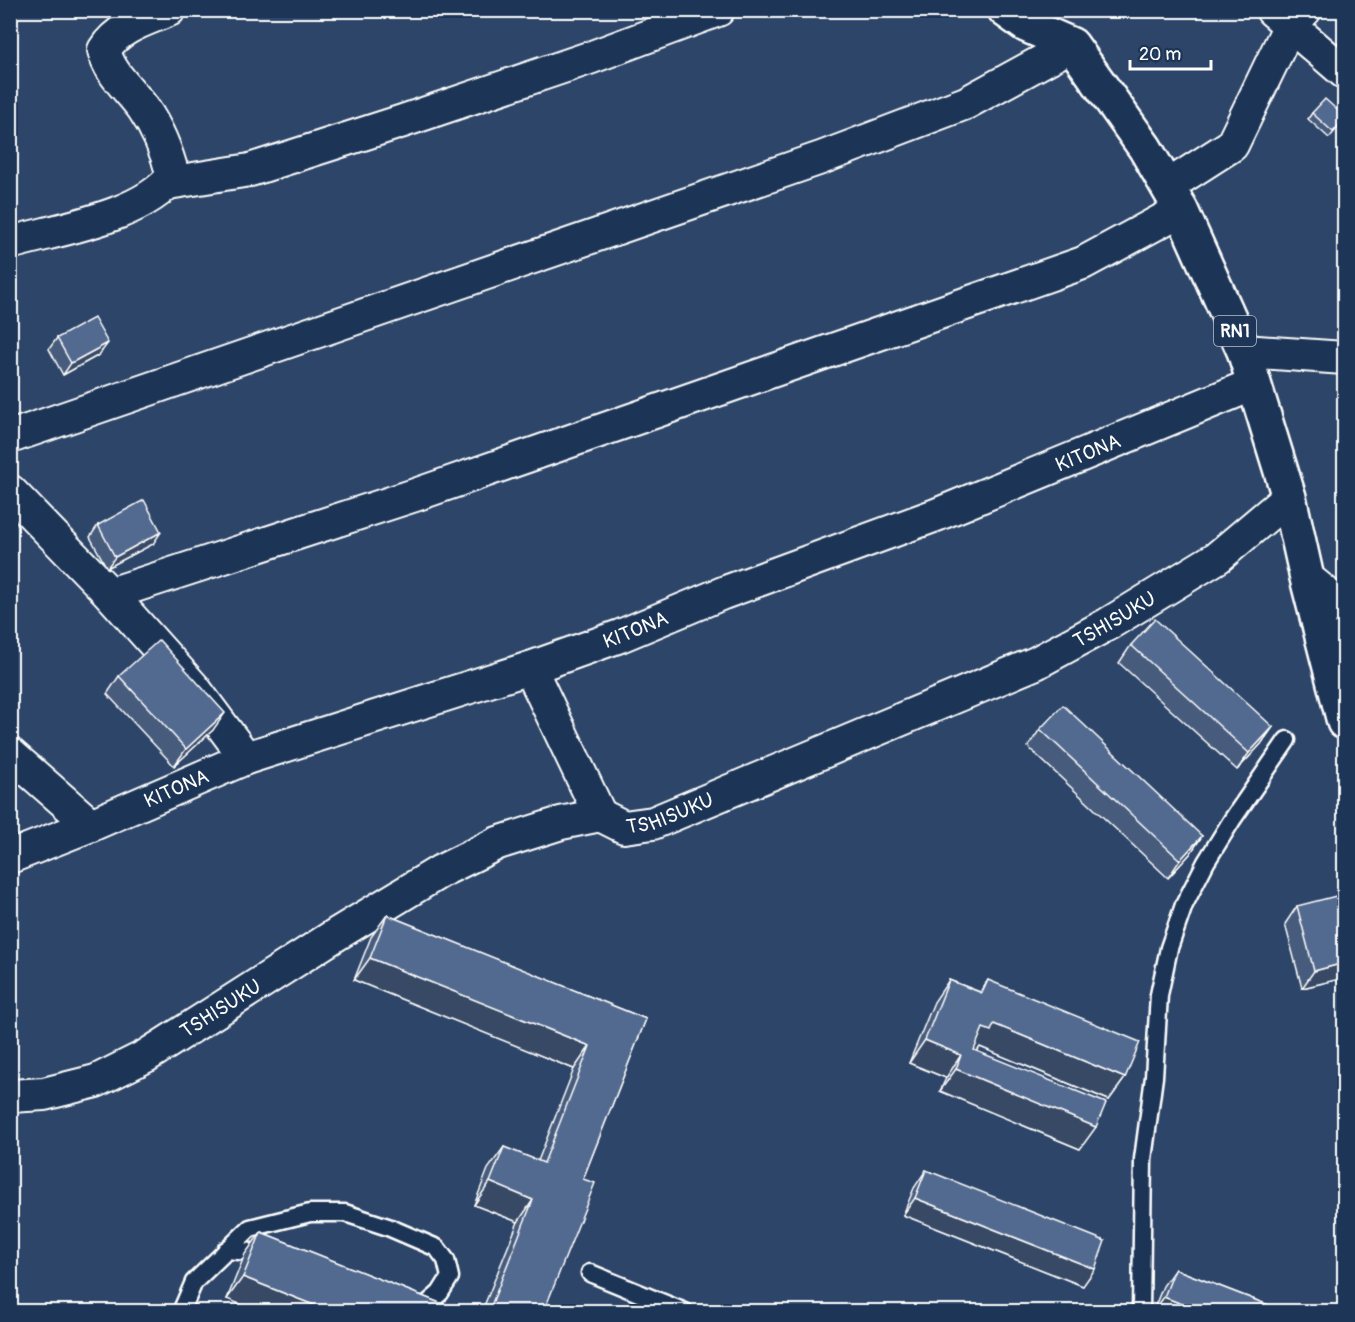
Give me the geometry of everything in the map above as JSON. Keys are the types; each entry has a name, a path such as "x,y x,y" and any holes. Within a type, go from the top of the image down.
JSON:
{"highway":[{"path":"1005,10 1026,25 1072,45"},
{"name":"RN1","path":"1072,45 1119,110 1174,198 1244,351 1288,497 1344,722"}],"street":[{"path":"12,240 81,224 131,208 168,183 173,176 157,132 143,108 107,63 104,50 109,41 127,27 169,10"},
{"path":"168,183 250,170 592,57 718,10"},
{"path":"110,594 415,495 1083,263 1174,198 1232,145 1289,16 1344,72"},
{"path":"10,436 821,158 966,103 1072,45"},
{"path":"1244,351 1344,358"},
{"name":"KITONA","path":"10,857 91,825 246,758 530,668 620,636 723,593 936,515 1254,384"},
{"path":"10,491 110,594 194,688 246,758"},
{"name":"TSHISUKU","path":"10,1096 44,1094 96,1081 146,1056 337,934 441,872 498,843 561,823 600,815 624,827 653,823 1036,663 1108,624 1218,557 1288,497"},
{"path":"1307,578 1344,608"},
{"path":"530,668 600,815"},
{"path":"10,754 91,825"}],"lane":[{"path":"1141,1311 1143,1159 1154,1077 1159,995 1169,948 1184,906 1206,862 1243,803 1287,740"},
{"path":"181,1311 194,1282 250,1228 310,1213 345,1213 388,1227 437,1248 447,1260 450,1276 440,1293 426,1305 393,1304"},
{"path":"226,1250 252,1252 283,1259"},
{"path":"590,1273 685,1311"}],"building":[{"path":"1325,99 1344,116 1333,132 1312,113"},
{"path":"94,318 108,343 71,363 57,338"},
{"path":"144,500 161,532 115,557 98,525"},
{"path":"1155,619 1273,727 1249,753 1131,645"},
{"path":"159,640 225,713 186,749 119,676"},
{"path":"1063,705 1202,836 1180,860 1040,729"},
{"path":"1344,894 1344,963 1314,971 1297,906"},
{"path":"387,915 646,1019 583,1179 595,1183 544,1311 489,1311 533,1200 490,1182 504,1147 544,1163 590,1046 370,958"},
{"path":"949,980 982,993 988,980 1140,1042 1125,1078 994,1024 991,1031 983,1028 974,1050 1106,1103 1096,1127 956,1069 961,1055 925,1040"},
{"path":"926,1170 1105,1241 1095,1269 915,1198"},
{"path":"261,1232 460,1311 329,1311 243,1277"},
{"path":"1175,1269 1284,1311 1200,1311 1164,1297"}]}
